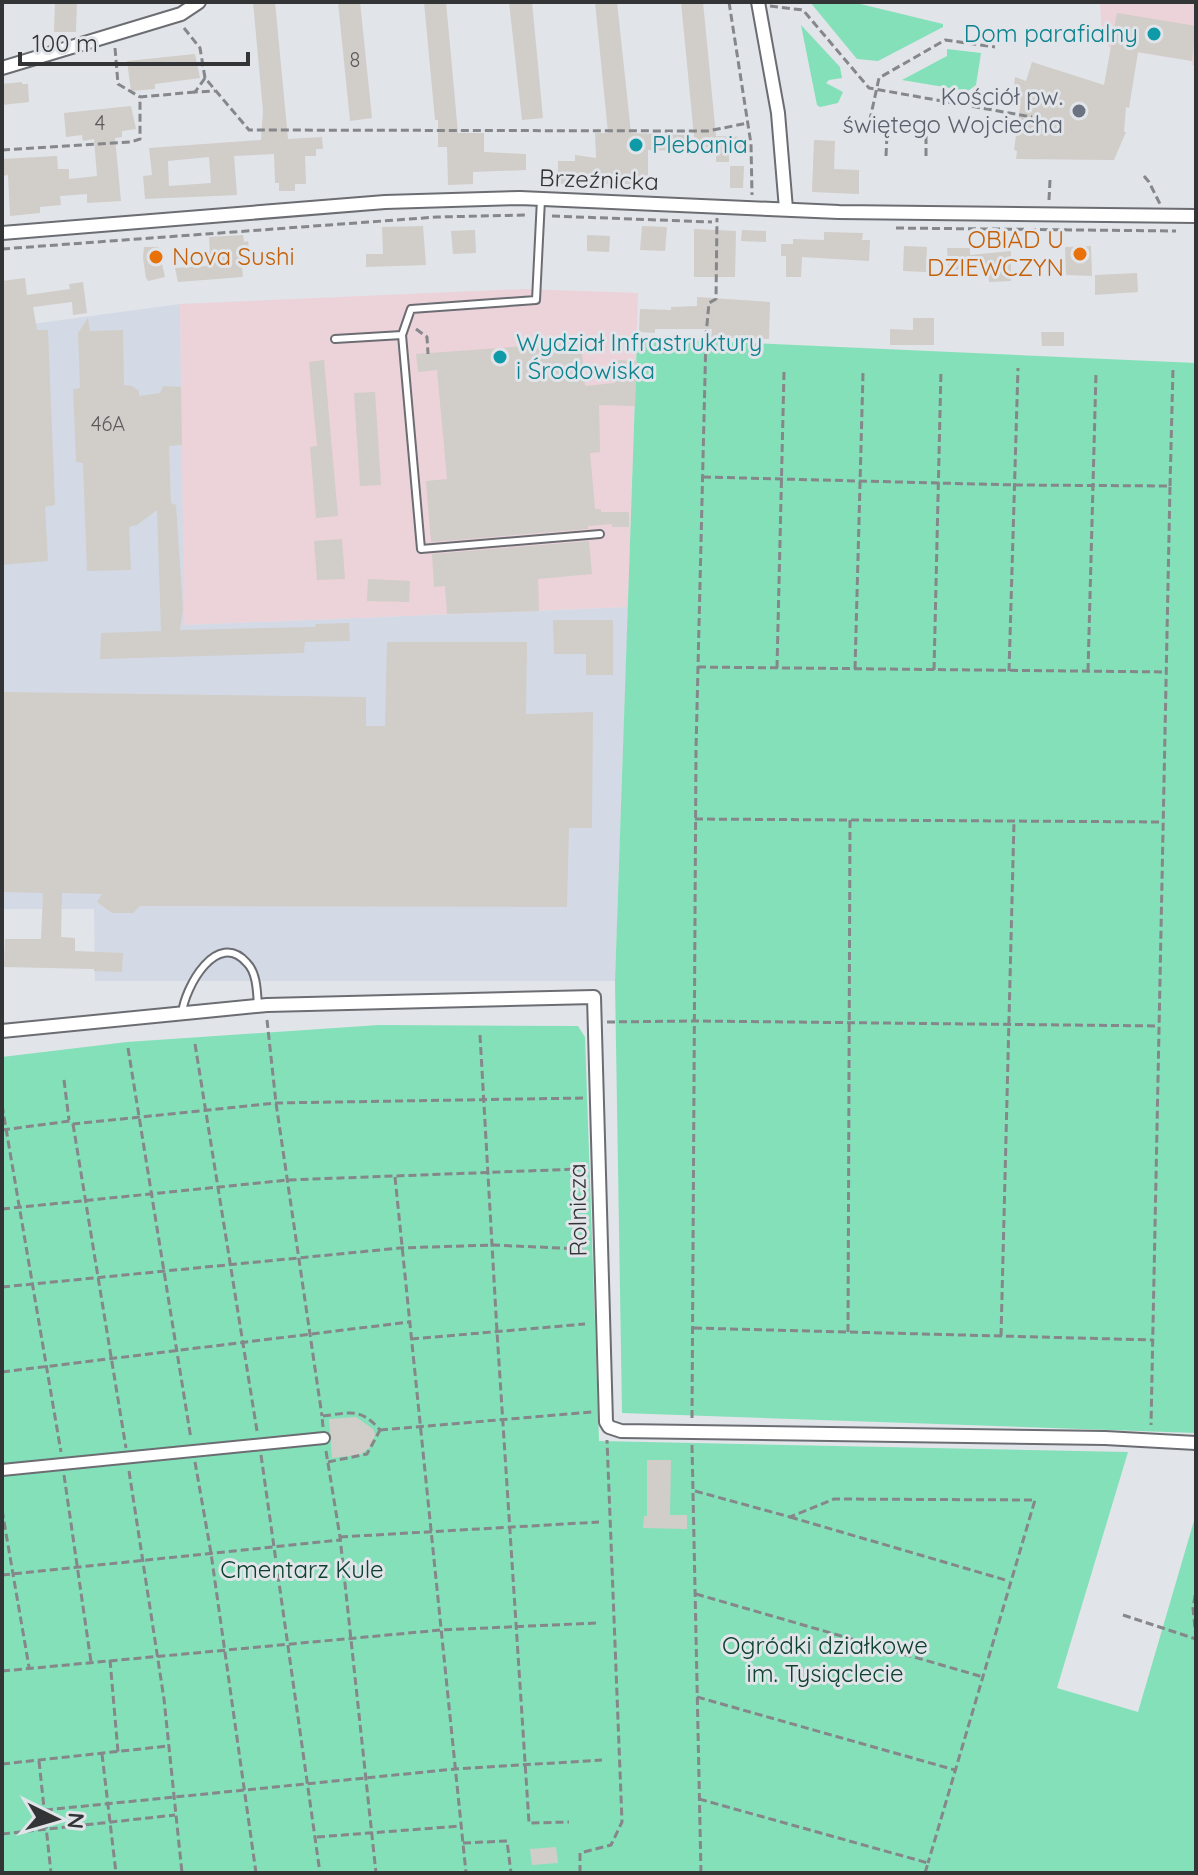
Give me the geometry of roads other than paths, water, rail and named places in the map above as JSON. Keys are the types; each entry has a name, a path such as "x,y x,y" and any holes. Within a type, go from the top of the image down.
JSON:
{"street":[{"path":"2,68 181,14 199,2"},
{"path":"758,3 778,113 786,209"},
{"name":"Brzeźnicka","path":"2,233 385,202 541,199 786,209 1196,216"},
{"name":"Rolnicza","path":"2,1031 262,1005 594,997 605,1417 609,1427 621,1431 1105,1438 1196,1443"},
{"path":"2,1470 324,1438"}],"lane":[{"path":"541,199 536,300 411,309 406,322 402,335 421,549 600,534"},
{"path":"335,339 402,335"},
{"path":"182,1013 184,999 198,973 206,961 220,955 235,954 249,963 262,1005"}],"place":[{"name":"Dom parafialny","path":"1154,34"},
{"name":"Kościół pw. świętego Wojciecha","path":"1079,111"},
{"name":"Plebania","path":"636,145"},
{"name":"OBIAD U DZIEWCZYN","path":"1080,254"},
{"name":"Nova Sushi","path":"156,257"},
{"name":"Wydział Infrastruktury i Środowiska","path":"500,357"}],"park label":[{"name":"Cmentarz Kule","path":"302,1570"},
{"name":"Ogródki działkowe im. Tysiąclecie","path":"825,1660"}]}
